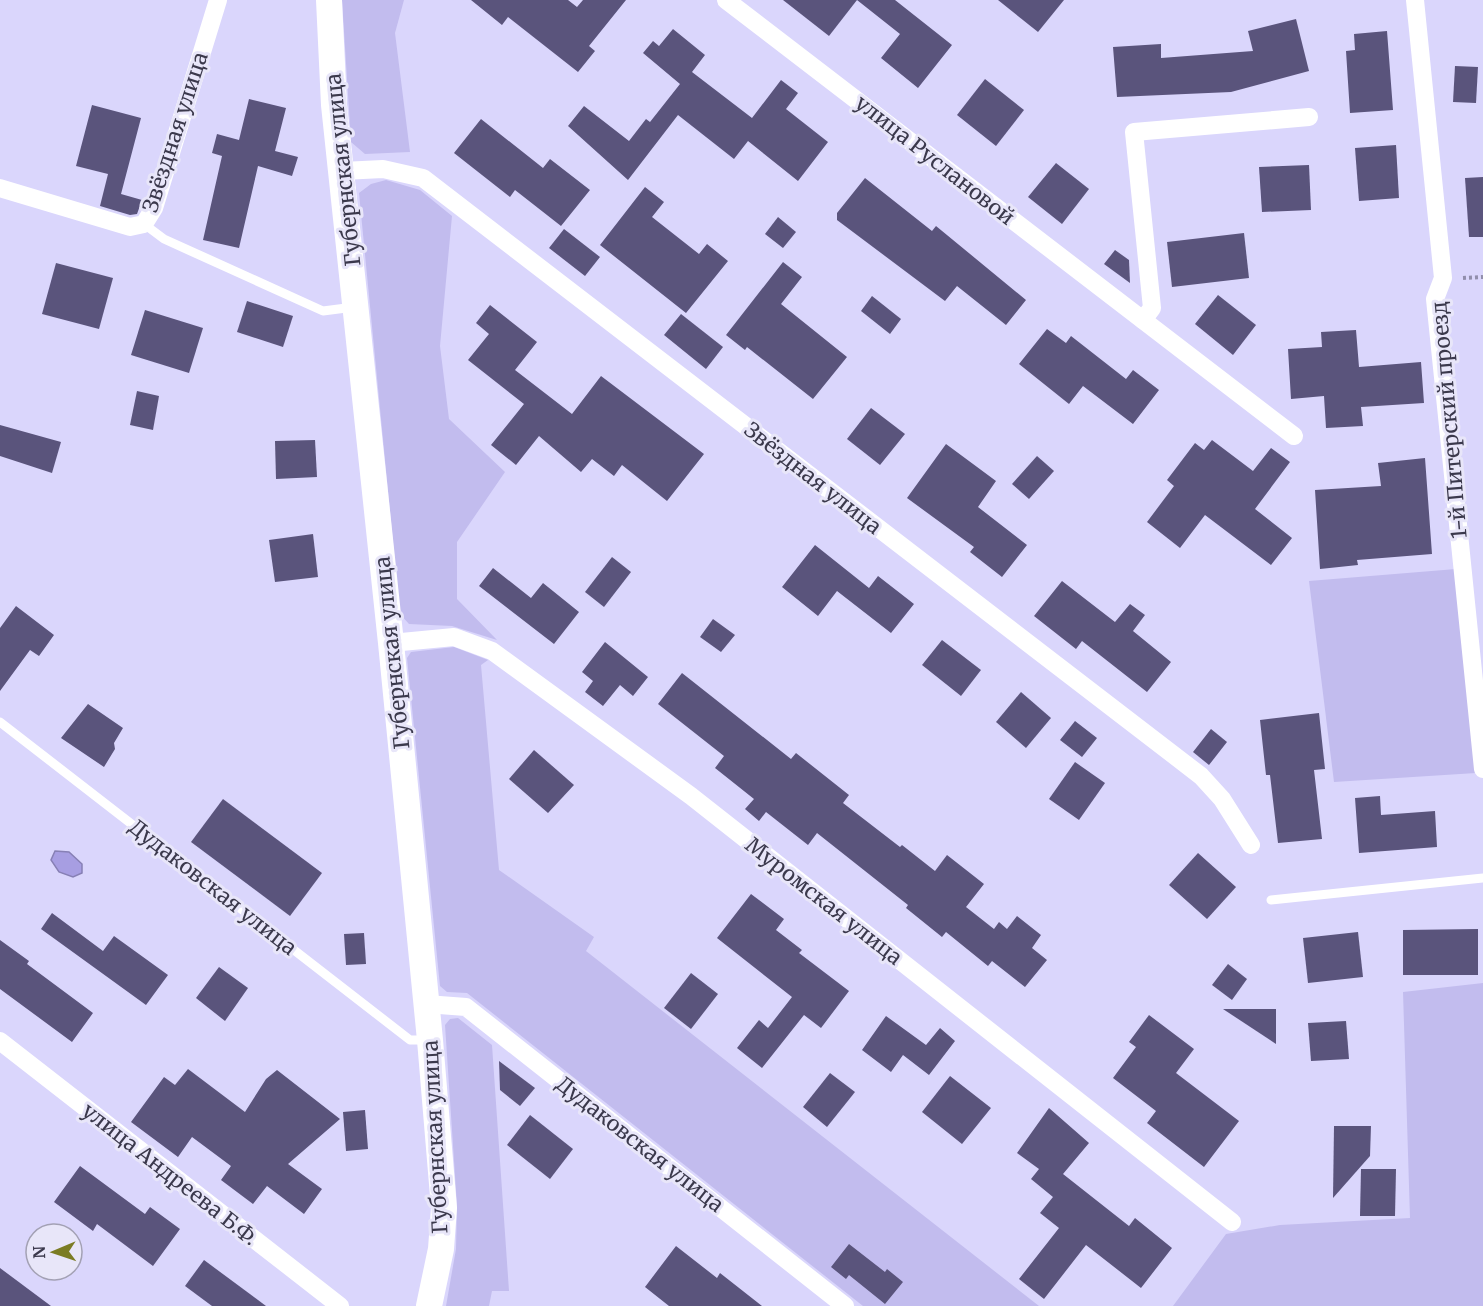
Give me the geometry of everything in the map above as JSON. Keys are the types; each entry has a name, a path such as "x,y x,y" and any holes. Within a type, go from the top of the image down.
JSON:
{"street":[{"name":"Звёздная улица","path":"0,188 130,227 144,224 154,208 218,0"},
{"name":"Губернская улица","path":"329,0 334,105 391,643 444,1208 441,1249 429,1306"},
{"name":"улица Руслановой","path":"726,0 1294,436"},
{"name":"1-й Питерский проезд","path":"1416,0 1443,278 1435,299 1483,769"},
{"path":"1143,320 1152,308 1134,132 1309,117"},
{"name":"Звёздная улица","path":"342,171 383,169 423,178 1201,777 1222,800 1251,845"},
{"name":"Муромская улица","path":"391,643 453,637 492,651 691,796 1232,1221"},
{"name":"Дудаковская улица","path":"426,1004 466,1007 845,1306"},
{"name":"улица Андреева Б.Ф.","path":"0,1041 340,1306"}],"lane":[{"path":"144,224 164,239 323,310 357,307"},
{"name":"Дудаковская улица","path":"0,722 410,1040 430,1040"},
{"path":"1271,900 1483,878"}],"shaded area":[{"path":"342,0 404,0 395,33 410,152 365,154 351,142"},
{"path":"386,180 420,190 452,216 440,346 449,419 505,472 457,542 457,599 497,640 452,626 409,624 400,614 359,193 371,184"},
{"path":"1456,569 1476,773 1334,782 1309,581"},
{"path":"454,647 488,660 481,665 499,870 594,937 586,951 1039,1306 863,1306 467,993 447,992 440,986 407,658 411,652"},
{"path":"55,851 69,852 82,864 82,873 73,877 59,872 51,860"},
{"path":"1483,983 1483,1306 1173,1306 1226,1234 1280,1225 1410,1218 1403,992"},
{"path":"458,1018 492,1045 509,1291 492,1291 489,1306 446,1306 456,1249 457,1206 445,1025 450,1019"}],"building":[{"path":"471,0 568,0 577,7 583,0 626,0 589,46 595,51 578,72 508,17 502,25"},
{"path":"783,0 857,0 829,36"},
{"path":"857,0 895,0 952,45 918,88 881,58 900,34"},
{"path":"998,0 1064,0 1038,32"},
{"path":"1296,19 1309,71 1231,92 1117,97 1113,47 1161,44 1161,58 1253,51 1248,31"},
{"path":"673,29 705,55 692,72 752,118 781,80 798,93 786,109 828,142 798,181 748,141 734,159 678,115 628,180 568,126 584,106 629,141 646,119 650,122 680,84 643,53 653,41 659,46"},
{"path":"1387,31 1393,110 1350,113 1346,51 1355,50 1354,34"},
{"path":"1455,66 1478,67 1476,103 1453,102"},
{"path":"985,79 1024,110 996,146 957,115"},
{"path":"249,99 286,108 275,151 298,157 292,176 258,166 239,248 203,240 222,156 212,153 217,134 239,140"},
{"path":"92,105 141,118 121,194 142,200 137,214 130,215 100,206 108,174 76,166"},
{"path":"481,119 543,168 550,159 590,190 561,226 515,190 510,197 454,153"},
{"path":"1396,145 1399,198 1359,201 1355,148"},
{"path":"1056,163 1089,189 1062,224 1028,197"},
{"path":"1309,165 1311,210 1262,212 1259,167"},
{"path":"1483,177 1483,237 1469,237 1465,178"},
{"path":"865,178 932,231 936,226 1026,300 1006,325 957,286 945,301 837,220 837,213"},
{"path":"645,187 664,202 652,217 699,254 707,244 728,261 686,313 600,245"},
{"path":"778,217 796,232 783,248 765,234"},
{"path":"564,229 600,257 585,276 549,248"},
{"path":"1244,233 1249,278 1172,287 1167,242"},
{"path":"1115,250 1129,260 1130,283 1104,264"},
{"path":"783,262 802,277 781,304 847,357 813,399 747,347 745,350 726,335"},
{"path":"56,263 113,278 99,329 42,314"},
{"path":"1218,295 1256,325 1233,355 1195,324"},
{"path":"872,296 901,319 890,334 861,311"},
{"path":"247,301 293,316 283,347 237,332"},
{"path":"490,305 537,342 515,370 572,414 601,376 704,454 667,501 622,465 614,476 592,459 581,472 539,436 516,465 491,445 524,404 468,360 489,334 476,323"},
{"path":"145,310 203,328 189,373 131,355"},
{"path":"681,314 723,347 706,369 664,335"},
{"path":"1047,329 1066,343 1071,336 1126,379 1133,370 1159,390 1133,424 1083,386 1069,404 1019,364"},
{"path":"1356,330 1359,367 1421,362 1424,403 1361,407 1363,426 1326,428 1324,396 1291,399 1288,349 1322,347 1321,332"},
{"path":"137,391 159,396 153,430 130,425"},
{"path":"871,408 905,434 880,465 847,439"},
{"path":"0,425 61,442 52,473 0,456"},
{"path":"315,440 317,477 276,479 275,441"},
{"path":"1212,440 1253,471 1271,448 1290,462 1255,509 1292,538 1271,565 1205,515 1180,548 1147,522 1174,486 1167,480 1195,443 1204,450"},
{"path":"946,444 996,481 978,507 1027,545 1002,577 970,552 974,547 907,498"},
{"path":"1037,456 1054,471 1029,499 1012,484"},
{"path":"1425,458 1432,554 1357,560 1358,565 1320,569 1315,490 1381,486 1378,463"},
{"path":"313,534 318,577 275,582 269,540"},
{"path":"815,545 869,588 878,576 914,604 891,633 837,591 818,616 782,587"},
{"path":"612,557 631,572 604,607 585,592"},
{"path":"493,568 531,598 543,583 579,612 554,644 479,586"},
{"path":"1062,581 1115,622 1130,604 1145,615 1133,631 1171,662 1147,692 1082,641 1076,649 1034,616"},
{"path":"16,606 54,635 39,656 30,650 0,691 0,628"},
{"path":"713,619 735,635 721,652 700,637"},
{"path":"942,640 981,670 961,696 922,665"},
{"path":"605,642 648,677 633,696 620,685 603,706 585,692 593,681 582,672"},
{"path":"682,673 791,759 796,753 849,795 843,803 900,847 902,845 935,871 947,855 984,884 966,907 994,929 999,922 1007,929 1017,916 1041,935 1032,948 1047,960 1025,987 992,961 988,966 946,932 942,937 906,908 908,905 817,833 808,845 766,812 759,821 745,809 754,799 715,768 724,756 658,704"},
{"path":"1021,692 1051,718 1026,748 996,722"},
{"path":"88,704 123,728 114,743 115,749 104,767 61,738"},
{"path":"1319,713 1325,769 1314,770 1322,839 1278,843 1270,775 1266,775 1260,720"},
{"path":"1075,721 1097,738 1082,757 1060,740"},
{"path":"1211,729 1227,742 1209,765 1193,752"},
{"path":"534,750 574,785 548,813 509,779"},
{"path":"1075,762 1105,783 1079,820 1049,799"},
{"path":"1380,796 1381,815 1435,811 1437,847 1359,853 1355,798"},
{"path":"223,799 322,873 290,916 191,842"},
{"path":"1198,853 1236,887 1207,919 1169,885"},
{"path":"751,894 784,919 776,930 802,950 799,953 849,991 821,1028 804,1015 762,1068 737,1048 759,1020 768,1028 792,997 717,938"},
{"path":"52,913 103,951 114,936 168,975 146,1005 41,929"},
{"path":"1478,929 1478,975 1403,975 1403,930"},
{"path":"1358,932 1363,977 1308,983 1303,938"},
{"path":"364,933 366,964 346,965 344,934"},
{"path":"0,940 29,961 27,964 93,1013 72,1042 0,989"},
{"path":"1228,964 1247,979 1232,1000 1212,985"},
{"path":"219,967 248,988 225,1021 196,998"},
{"path":"691,973 718,994 691,1029 664,1008"},
{"path":"1223,1009 1276,1009 1276,1044"},
{"path":"1149,1015 1194,1049 1176,1073 1239,1121 1204,1167 1147,1123 1156,1111 1113,1078 1136,1047 1129,1042"},
{"path":"886,1016 926,1045 940,1028 955,1041 929,1075 903,1055 891,1072 862,1050"},
{"path":"1346,1021 1349,1059 1311,1061 1308,1023"},
{"path":"499,1061 535,1088 520,1106 500,1090"},
{"path":"188,1069 245,1112 266,1079 277,1070 340,1119 288,1164 322,1189 304,1214 267,1186 253,1204 221,1180 231,1166 192,1137 178,1157 131,1122 164,1077 175,1085"},
{"path":"830,1073 855,1092 827,1127 803,1107"},
{"path":"950,1076 991,1108 962,1144 922,1112"},
{"path":"1049,1108 1089,1143 1063,1174 1129,1226 1135,1218 1172,1248 1141,1288 1086,1245 1044,1299 1019,1279 1059,1228 1040,1213 1053,1197 1031,1179 1039,1169 1017,1153"},
{"path":"365,1110 368,1149 346,1151 343,1112"},
{"path":"530,1115 573,1149 550,1179 507,1145"},
{"path":"1334,1126 1371,1126 1370,1156 1333,1198"},
{"path":"80,1166 145,1214 150,1207 180,1229 153,1266 97,1224 93,1231 84,1222 54,1202"},
{"path":"1361,1169 1396,1169 1395,1216 1360,1216"},
{"path":"849,1244 885,1272 887,1269 903,1282 885,1304 849,1275 846,1279 831,1267"},
{"path":"676,1246 717,1278 720,1273 762,1306 669,1306 645,1287"},
{"path":"204,1260 266,1306 212,1306 185,1286"},
{"path":"0,1268 51,1306 0,1306"}]}
